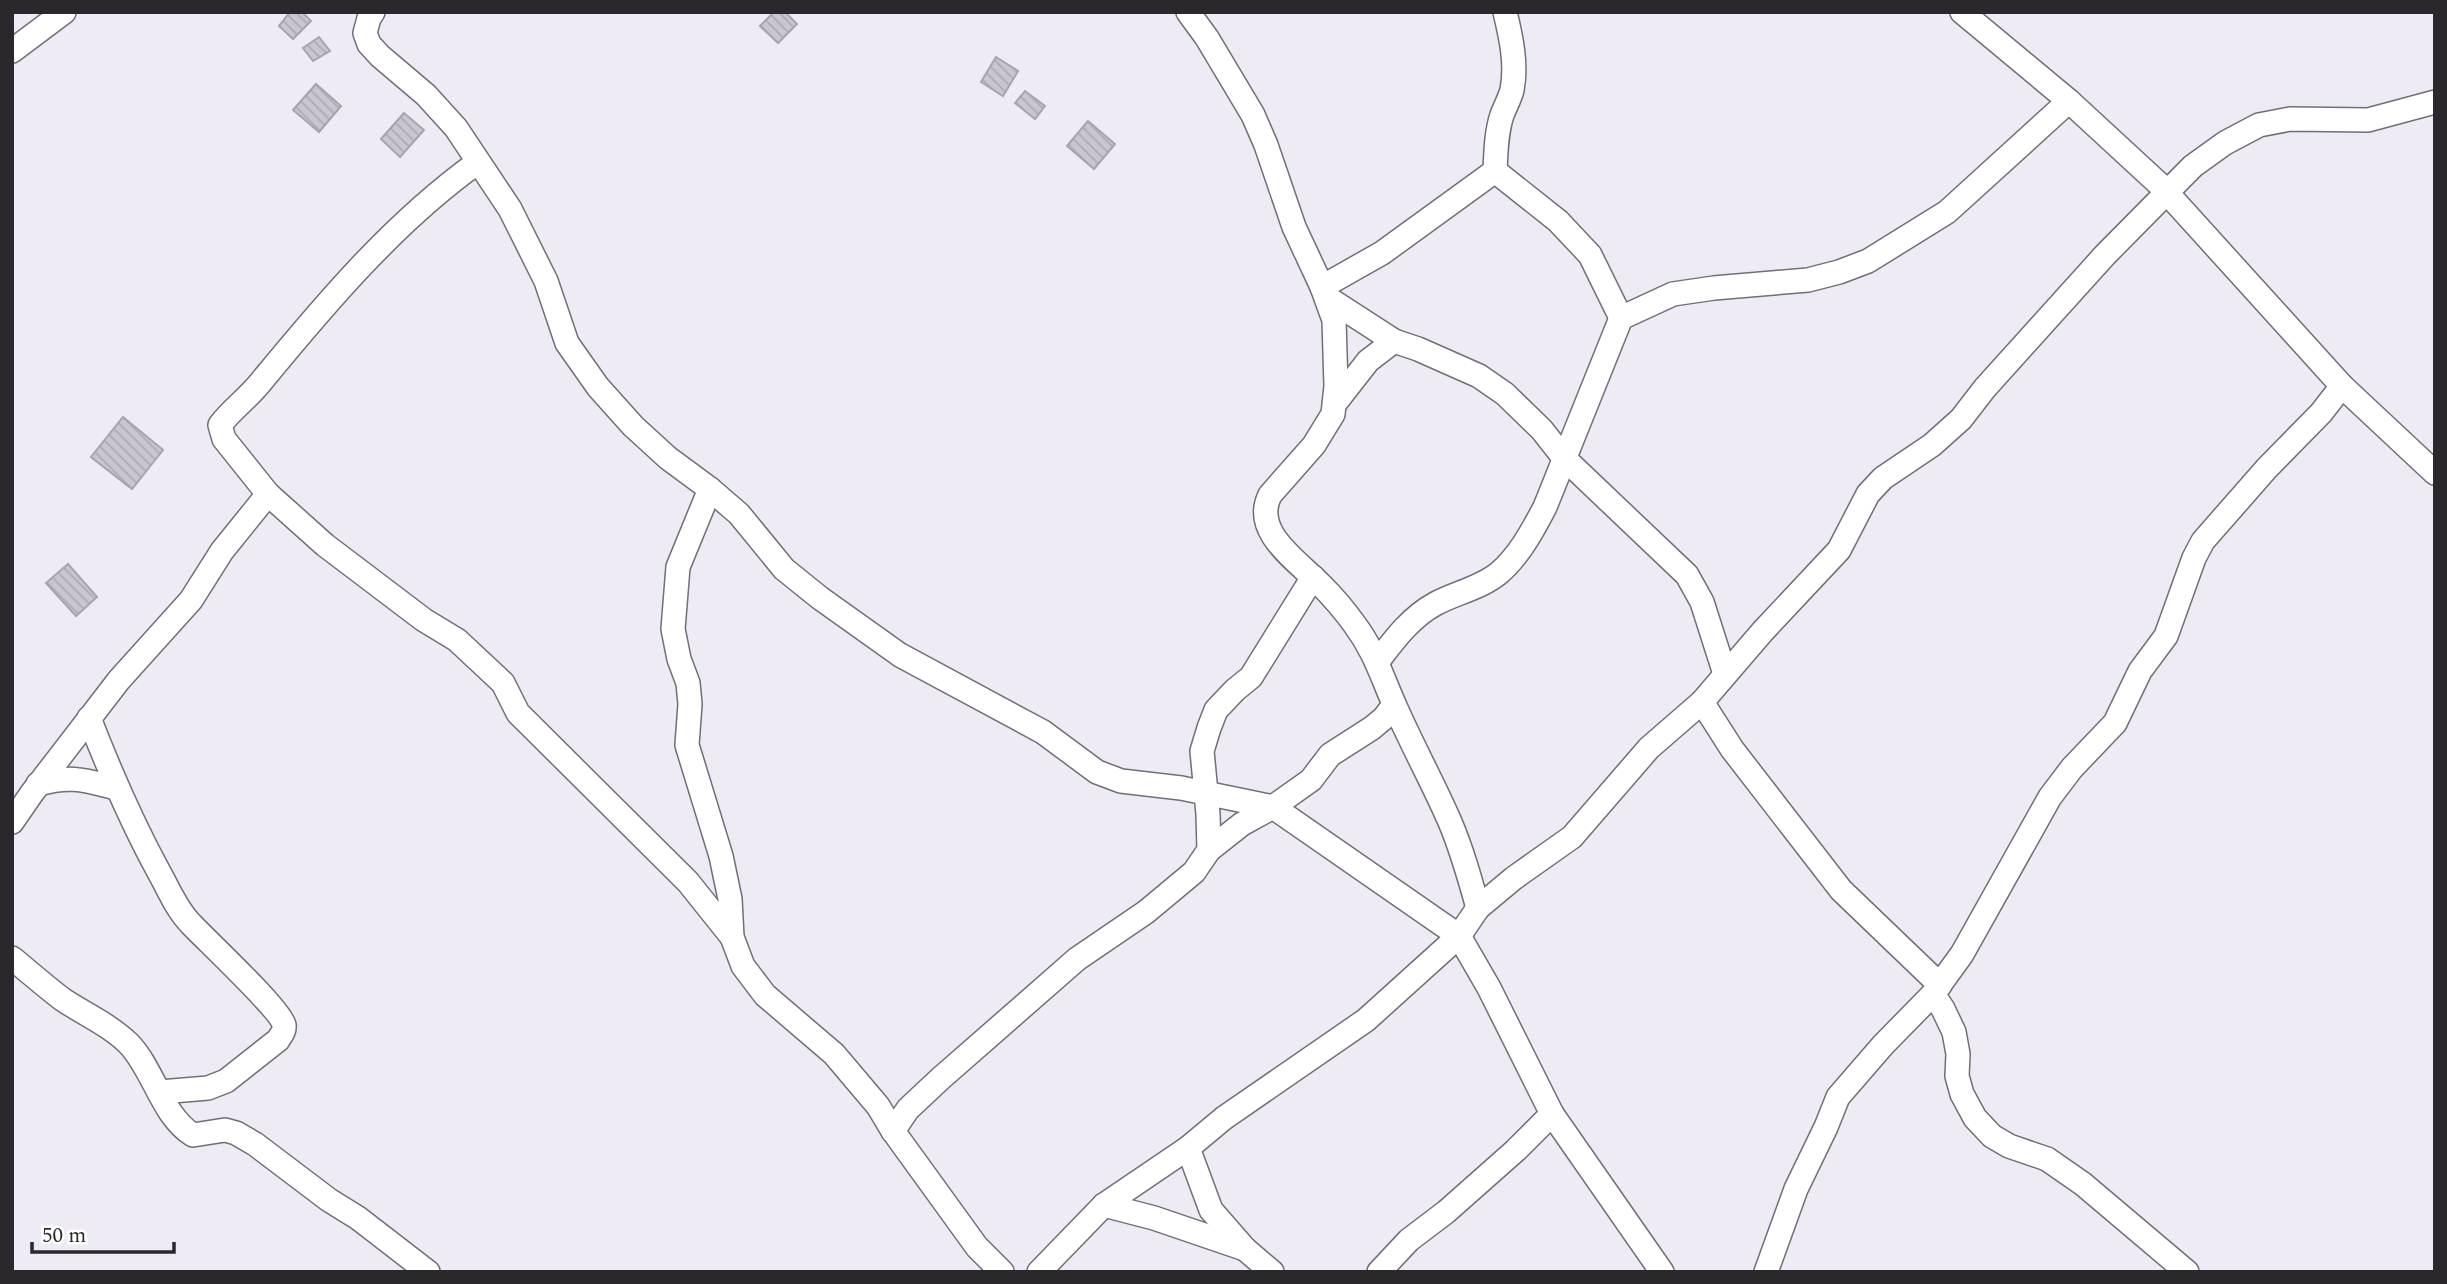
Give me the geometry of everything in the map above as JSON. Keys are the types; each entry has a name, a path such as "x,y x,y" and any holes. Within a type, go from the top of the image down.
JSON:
{"street":[{"path":"12,51 64,12"},
{"path":"373,12 365,33 369,44 426,94 456,128 510,209 546,281 567,343 598,387 633,426 668,458 739,514 784,569 900,655 1043,732 1097,772 1121,780 1150,783 1273,807 1459,936 1508,1025 1552,1114 1662,1272"},
{"path":"1188,12 1207,38 1253,115 1266,145 1293,228 1324,292 1334,320 1336,402 1333,414 1314,445 1269,495 1265,505 1267,525 1276,539 1356,626 1378,661 1394,705 1450,821 1478,908"},
{"path":"1495,171 1496,146 1502,116 1512,91 1510,33 1504,12"},
{"path":"1962,12 2069,101 2166,191 2342,386 2435,473"},
{"path":"1378,661 1397,635 1423,612 1433,604 1498,573 1529,537 1545,507 1621,317 1673,294 1808,280 1868,261 1947,212 2069,101"},
{"path":"1039,1272 1104,1205 1366,1020 1459,936 1478,908 1572,836 1649,748 1702,702 1839,550 1868,494 1883,478 1932,445 1961,419 1985,388 2105,255 2193,166 2259,125 2290,119 2368,120 2435,102"},
{"path":"478,162 459,175 382,245 298,336 248,397 220,425 224,439 268,494 325,545 424,620 457,640 503,683 518,713 688,882 732,937"},
{"path":"1324,292 1382,254 1495,171"},
{"path":"1495,171 1558,220 1590,255 1621,317"},
{"path":"1324,292 1394,341 1479,376 1505,394 1542,430 1564,458 1688,575 1702,601 1726,674"},
{"path":"1336,402 1368,361 1394,341"},
{"path":"1766,1272 1796,1189 1838,1097 1936,990 1962,954 2050,797 2072,768 2115,723 2140,671 2166,636 2194,558 2203,541 2267,468 2321,413 2342,386"},
{"path":"710,489 678,567 673,629 679,659 688,683 690,704 687,745 721,856 730,899 732,937 743,966 765,995 834,1054 877,1106 977,1247 1002,1272"},
{"path":"12,822 38,784 119,680 191,600 222,551 268,494"},
{"path":"1209,850 1209,814 1202,751 1216,710 1251,677 1313,578"},
{"path":"1702,702 1732,749 1841,890 1936,990 1954,1032 1962,1094 1975,1118 1992,1136 2008,1146 2047,1159 2083,1184 2187,1272"},
{"path":"893,1131 908,1109 940,1079 1077,960 1173,890 1194,872 1209,850 1242,824 1273,807 1311,780 1330,755 1372,728 1394,705"},
{"path":"89,718 116,788 141,839 188,921 255,989 284,1024 284,1031 278,1040 226,1081 208,1088 160,1092"},
{"path":"38,784 75,778 116,788"},
{"path":"12,958 64,1000 114,1031 129,1044 143,1062 173,1116 186,1131 192,1135 203,1135 225,1130 256,1144 428,1272"},
{"path":"1380,1272 1409,1240 1466,1195 1552,1114"},
{"path":"1188,1148 1211,1210 1245,1250 1272,1272"},
{"path":"1104,1205 1154,1218 1245,1250"}],"building":[{"path":"290,12 302,12 311,21 293,39 279,26"},
{"path":"774,12 785,12 797,24 778,43 760,26"},
{"path":"319,37 330,51 313,61 303,48"},
{"path":"996,57 1018,71 1003,96 981,82"},
{"path":"316,84 341,106 319,132 293,110"},
{"path":"1025,91 1045,106 1035,119 1015,103"},
{"path":"404,113 424,130 400,157 381,139"},
{"path":"1088,121 1115,144 1094,169 1067,146"},
{"path":"123,417 163,450 132,489 91,457"},
{"path":"68,564 97,597 76,616 46,583"}]}
